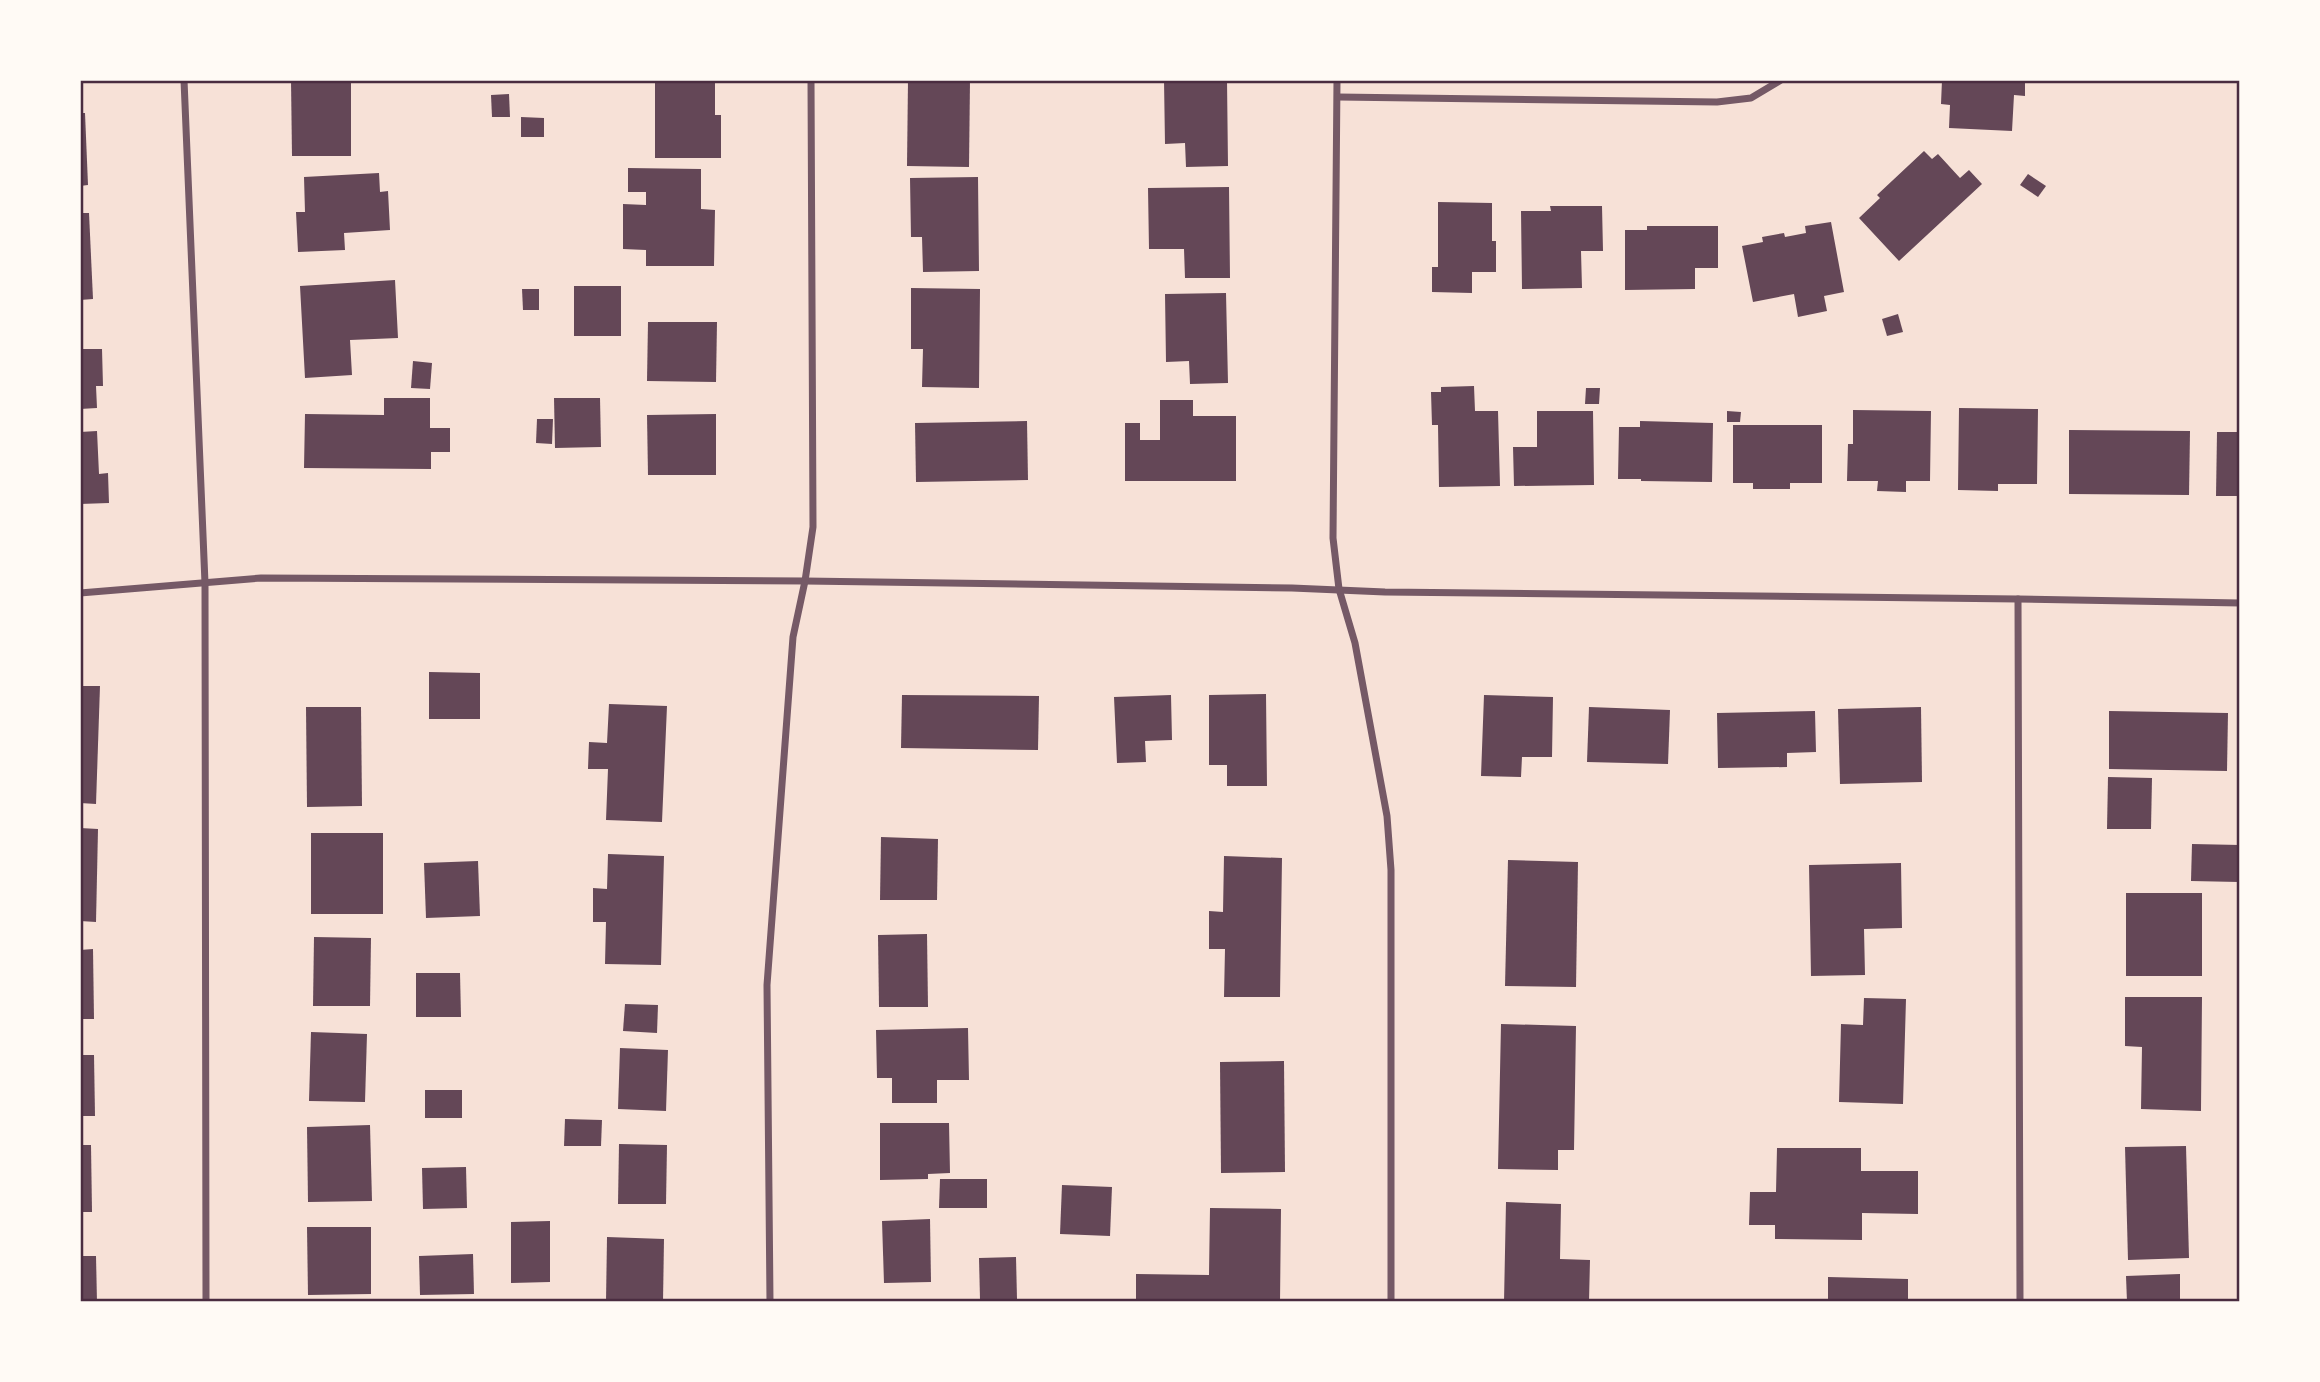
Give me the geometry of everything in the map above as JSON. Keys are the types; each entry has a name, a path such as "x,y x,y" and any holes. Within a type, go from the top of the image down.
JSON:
{"street":[{"path":"184,80 205,583 206,1301"},
{"path":"770,1301 767,985 793,636 813,527 811,80"},
{"path":"1337,80 1333,538 1339,589 1356,643 1387,816 1391,870 1391,1301"},
{"path":"1338,97 1717,102 1751,98 1781,80"},
{"path":"80,593 261,578 805,580 1385,592 2239,603"},
{"path":"2018,599 2020,1301"}],"building":[{"path":"291,80 351,80 351,156 292,156"},
{"path":"667,80 701,80 701,83 715,83 715,115 721,115 721,158 655,158 655,83 667,83"},
{"path":"908,80 970,80 969,167 907,166"},
{"path":"1164,80 1227,80 1228,166 1186,167 1185,143 1165,144"},
{"path":"1942,80 2025,80 2025,96 2014,95 2012,131 1949,128 1950,105 1941,104"},
{"path":"509,94 510,117 492,117 491,95"},
{"path":"80,113 85,113 88,185 80,186"},
{"path":"521,117 544,118 544,137 521,137"},
{"path":"1924,151 1932,159 1938,154 1960,178 1969,170 1982,184 1899,261 1859,218 1880,198 1877,195"},
{"path":"628,168 701,169 701,209 715,210 714,266 646,266 646,250 623,249 623,204 646,205 646,192 628,192"},
{"path":"379,173 380,192 388,191 390,230 344,233 345,250 298,252 296,212 305,212 304,177"},
{"path":"2028,174 2046,186 2038,197 2020,185"},
{"path":"978,177 979,271 923,272 922,237 911,237 910,178"},
{"path":"1229,187 1230,278 1185,278 1184,249 1149,249 1148,188"},
{"path":"1438,202 1492,203 1492,241 1496,241 1496,272 1472,272 1472,293 1432,292 1432,267 1438,267"},
{"path":"1550,206 1602,206 1603,251 1581,251 1582,288 1522,289 1521,211 1551,211"},
{"path":"80,213 89,213 93,299 80,300"},
{"path":"1831,222 1844,292 1824,296 1827,311 1798,317 1794,294 1753,302 1742,246 1763,242 1762,237 1806,233 1805,226"},
{"path":"1647,226 1718,226 1718,268 1695,268 1695,289 1625,290 1625,230 1647,230"},
{"path":"395,280 398,338 350,340 352,375 305,378 300,286"},
{"path":"574,286 621,286 621,336 574,336"},
{"path":"911,288 980,289 979,388 922,387 923,349 911,349"},
{"path":"522,289 539,289 539,310 523,310"},
{"path":"1226,293 1228,383 1190,384 1189,361 1166,362 1165,294"},
{"path":"1898,314 1903,332 1887,336 1882,319"},
{"path":"648,322 717,322 716,382 647,381"},
{"path":"80,349 102,349 103,386 96,386 97,408 80,409"},
{"path":"413,361 432,363 430,389 411,388"},
{"path":"1474,386 1475,411 1498,411 1500,486 1439,487 1438,425 1432,425 1431,392 1441,392 1441,387"},
{"path":"1586,388 1600,388 1599,404 1585,404"},
{"path":"384,398 430,398 430,428 450,428 450,452 431,452 431,469 304,468 305,414 384,415"},
{"path":"554,398 600,398 601,447 555,448"},
{"path":"1160,400 1193,400 1193,416 1236,416 1236,481 1125,481 1125,423 1140,423 1140,440 1160,440"},
{"path":"1959,408 2038,409 2037,484 1998,484 1998,491 1958,490"},
{"path":"1853,410 1931,411 1930,481 1906,481 1906,492 1877,491 1878,481 1847,481 1848,444 1853,444"},
{"path":"1537,411 1593,411 1594,485 1514,486 1513,447 1537,447"},
{"path":"1727,411 1741,412 1740,422 1727,422"},
{"path":"716,414 716,475 648,475 647,415"},
{"path":"537,419 553,419 552,444 536,443"},
{"path":"1027,421 1028,480 916,482 915,423"},
{"path":"1640,421 1713,423 1712,482 1618,479 1619,427 1640,427"},
{"path":"1733,425 1822,425 1822,483 1790,483 1790,489 1753,489 1753,483 1733,483"},
{"path":"2069,430 2190,431 2189,495 2069,494"},
{"path":"97,431 99,474 108,473 109,503 80,504 80,432"},
{"path":"2217,432 2240,432 2240,496 2216,496"},
{"path":"429,672 480,673 480,719 429,719"},
{"path":"80,686 100,686 96,804 80,803"},
{"path":"1266,694 1267,786 1227,786 1227,765 1209,765 1209,695"},
{"path":"902,695 1039,696 1038,750 901,748"},
{"path":"1171,695 1172,740 1145,741 1146,762 1117,763 1114,697"},
{"path":"1484,695 1553,697 1552,757 1522,757 1521,777 1481,776"},
{"path":"609,704 667,706 662,822 606,820 608,769 588,769 589,742 607,743"},
{"path":"306,707 361,707 362,806 307,807"},
{"path":"1589,707 1670,710 1668,764 1587,762"},
{"path":"1921,707 1922,782 1840,784 1838,709"},
{"path":"1815,711 1816,752 1787,753 1787,767 1718,768 1717,713"},
{"path":"2109,711 2228,713 2227,771 2109,769"},
{"path":"2108,777 2152,778 2151,829 2107,829"},
{"path":"80,828 98,829 96,922 80,921"},
{"path":"311,833 383,833 383,914 311,914"},
{"path":"881,837 938,839 937,900 880,900"},
{"path":"2192,844 2240,845 2239,882 2191,881"},
{"path":"608,854 664,856 661,965 605,964 606,922 593,922 593,888 607,889"},
{"path":"1224,856 1282,858 1280,997 1224,997 1225,949 1209,949 1209,911 1223,912"},
{"path":"1508,860 1578,862 1576,987 1505,986"},
{"path":"478,861 480,916 426,918 424,863"},
{"path":"1901,863 1902,928 1864,929 1865,975 1811,976 1809,865"},
{"path":"2126,893 2202,893 2202,976 2126,976"},
{"path":"927,934 928,1007 879,1007 878,935"},
{"path":"314,937 371,938 370,1006 313,1006"},
{"path":"93,949 94,1019 80,1019 80,950"},
{"path":"416,973 460,973 461,1017 416,1017"},
{"path":"2125,997 2202,997 2201,1111 2141,1109 2142,1047 2125,1046"},
{"path":"1864,998 1906,999 1903,1104 1839,1102 1841,1024 1863,1025"},
{"path":"625,1004 658,1005 657,1033 623,1031"},
{"path":"1501,1024 1576,1026 1574,1150 1558,1150 1558,1170 1498,1169"},
{"path":"968,1028 969,1080 937,1080 937,1103 892,1103 892,1078 877,1078 876,1030"},
{"path":"311,1032 367,1034 365,1102 309,1101"},
{"path":"620,1048 668,1050 666,1111 618,1109"},
{"path":"80,1055 94,1055 95,1116 80,1116"},
{"path":"1284,1061 1285,1172 1221,1173 1220,1062"},
{"path":"425,1090 462,1090 462,1118 425,1118"},
{"path":"565,1119 602,1120 601,1146 564,1146"},
{"path":"880,1123 949,1123 950,1173 928,1174 928,1179 880,1180"},
{"path":"370,1125 372,1201 308,1202 307,1127"},
{"path":"619,1144 667,1145 666,1204 618,1204"},
{"path":"80,1145 91,1145 92,1212 80,1212"},
{"path":"2186,1146 2189,1258 2128,1260 2125,1147"},
{"path":"1777,1148 1861,1148 1861,1171 1918,1171 1918,1214 1862,1213 1862,1240 1775,1239 1775,1225 1749,1225 1750,1192 1776,1192"},
{"path":"466,1167 467,1208 423,1209 422,1168"},
{"path":"940,1179 987,1179 987,1208 939,1208"},
{"path":"1062,1185 1112,1187 1110,1236 1060,1234"},
{"path":"1506,1202 1561,1204 1560,1259 1590,1260 1589,1302 1504,1302"},
{"path":"1210,1208 1281,1209 1280,1302 1136,1302 1136,1274 1209,1275"},
{"path":"930,1219 931,1282 884,1283 882,1221"},
{"path":"550,1221 550,1282 511,1283 511,1222"},
{"path":"307,1227 371,1227 371,1294 308,1295"},
{"path":"607,1237 664,1239 663,1302 606,1301"},
{"path":"473,1254 474,1294 420,1295 419,1256"},
{"path":"80,1256 96,1256 97,1302 80,1302"},
{"path":"1016,1257 1017,1299 980,1299 979,1258"},
{"path":"2180,1274 2180,1302 2127,1302 2126,1276"},
{"path":"1828,1277 1908,1279 1908,1302 1828,1302"}]}
